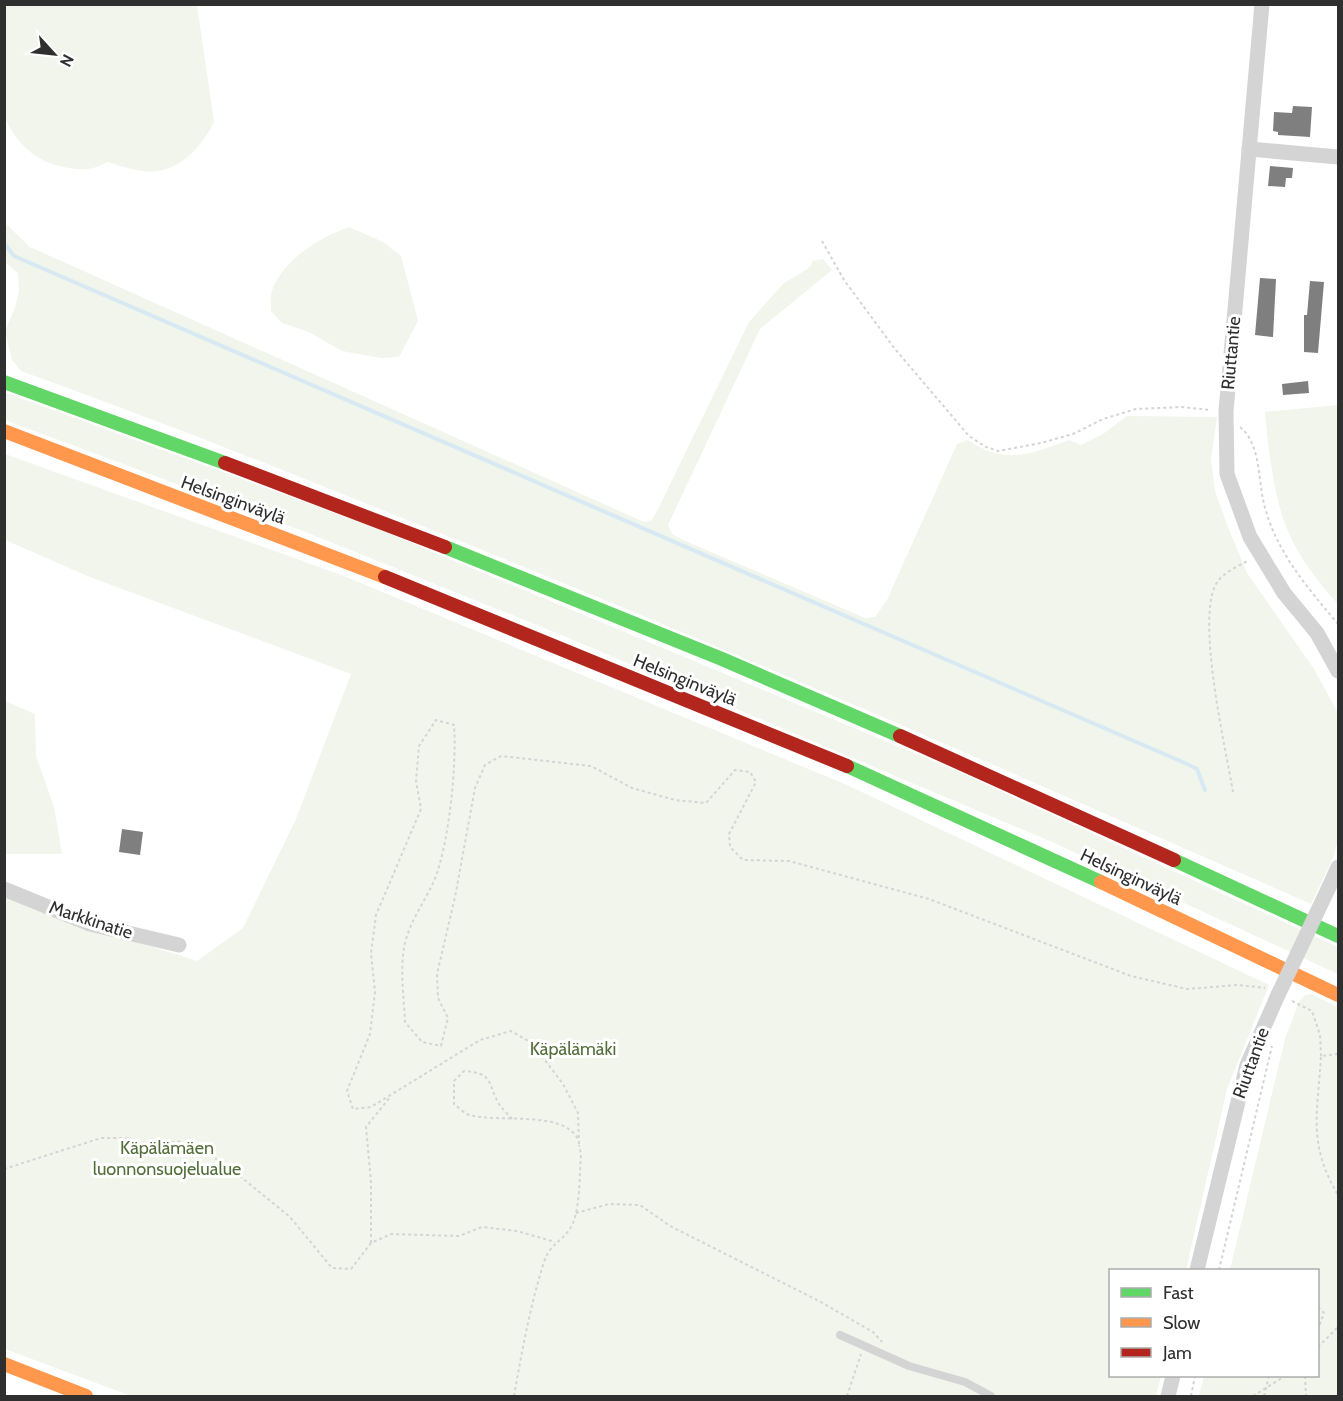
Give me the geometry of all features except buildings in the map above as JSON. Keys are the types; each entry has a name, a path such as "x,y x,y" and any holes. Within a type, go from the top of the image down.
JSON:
{"main road":[{"name":"Helsinginväylä","path":"4,382 347,508 656,632 1099,824 1338,936"},
{"name":"Helsinginväylä","path":"4,431 339,559 840,764 1071,868 1338,996"},
{"path":"4,1364 86,1396"}],"street":[{"name":"Riuttantie","path":"1262,4 1226,416 1227,474 1260,555 1284,592 1317,633 1338,671"},
{"path":"1249,149 1338,158"},
{"name":"Riuttantie","path":"1197,1269 1242,1084 1338,867"},
{"name":"Markkinatie","path":"4,889 90,924 179,945"},
{"path":"1168,1396 1173,1377"}],"lane":[{"path":"840,1335 903,1363 965,1382 991,1396"}],"path":[{"path":"822,241 844,280 895,349 969,436 986,447 998,451 1073,435 1104,419 1136,409 1181,407 1226,416 1251,439 1271,526 1296,572 1338,624"},
{"path":"1233,792 1210,653 1211,598 1218,581 1232,569 1260,555"},
{"path":"579,1144 578,1113 563,1084 532,1043 511,1031 480,1040 371,1107 353,1109 347,1090 370,1034 375,992 371,953 376,915 421,809 416,781 419,746 436,720 454,725 456,757 441,857 434,880 413,921 404,948 405,1022 422,1042 441,1046 448,1018 438,998 437,974 455,897 475,788 485,765 501,756 591,766 622,785 675,800 706,802 735,770 750,772 756,782 729,834 730,847 743,861 789,861 930,899 1131,976 1187,989 1238,985 1262,986 1312,1011 1320,1035 1321,1056 1316,1135 1325,1173 1338,1195"},
{"path":"1219,1269 1274,1038"},
{"path":"1321,1056 1338,1054"},
{"path":"512,1119 499,1104 491,1081 479,1072 464,1071 454,1082 454,1104 468,1115 563,1125 578,1137 581,1154 576,1213 570,1230 550,1247 544,1263 532,1307 514,1396"},
{"path":"370,1243 371,1182 366,1127 392,1094"},
{"path":"4,1169 101,1138 125,1138 158,1146 177,1141 198,1147 238,1175 290,1217 332,1268 351,1269 370,1243 392,1234 459,1236 482,1227 517,1231 555,1242"},
{"path":"576,1213 609,1204 640,1204 670,1226 819,1301 873,1332 903,1363"},
{"path":"1319,1309 1324,1313 1319,1324"},
{"path":"1319,1345 1338,1327"},
{"path":"847,1396 863,1345"},
{"path":"1191,1396 1196,1377"},
{"path":"1264,1396 1269,1377"},
{"path":"1253,1396 1283,1377"},
{"path":"1305,1377 1306,1396"}],"green space":[{"path":"4,5 197,5 214,122 209,132 195,150 177,165 155,171 134,170 107,162 89,169 72,168 41,159 15,136 4,113"},
{"path":"5,223 30,247 644,522 652,520 658,509 749,322 784,283 809,268 813,261 823,259 832,270 760,329 668,525 672,534 681,539 865,618 875,617 887,600 957,444 967,440 994,453 1018,455 1069,440 1081,445 1103,434 1127,416 1217,417 1211,459 1215,491 1228,527 1247,573 1314,669 1338,713 1338,840 1333,858 1311,904 966,753 620,606 250,457 21,371 12,360 5,331 15,308 19,291 18,273 5,262"},
{"path":"349,227 383,242 401,256 418,321 399,357 381,358 342,351 309,332 282,323 271,311 272,290 286,268 315,243"},
{"path":"4,392 378,529 957,771 1338,947 1338,974 1052,842 547,629 308,533 5,420"},
{"path":"1338,405 1338,604 1304,560 1283,518 1272,473 1265,412"},
{"name":"Käpälämäki","path":"5,454 344,576 847,785 1269,985 1227,1089 1186,1269 1109,1269 1109,1377 1161,1377 1156,1396 131,1396 5,1349 4,896 30,908 197,961 243,928 296,819 351,674 90,577 5,540"},
{"path":"5,701 35,714 36,756 54,807 62,854 5,854"},
{"path":"1311,994 1338,1007 1338,1396 1199,1396 1204,1377 1319,1377 1319,1269 1230,1269 1285,1039 1299,1002 1305,995"}],"waterway":[{"path":"4,243 14,256 1185,763 1197,769 1205,790"}],"traffic: fast":[{"path":"4,382 225,463"},
{"path":"445,547 722,659 900,736"},
{"path":"847,766 1101,882"},
{"path":"1174,860 1338,936"}],"traffic: slow":[{"path":"4,431 385,577"},
{"path":"1101,882 1338,995"},
{"path":"4,1364 86,1396"}],"traffic: jam":[{"path":"225,463 445,547"},
{"path":"385,577 847,766"},
{"path":"900,736 1174,860"}],"park label":[{"name":"Käpälämäen luonnonsuojelualue","path":"167,1158"}]}
